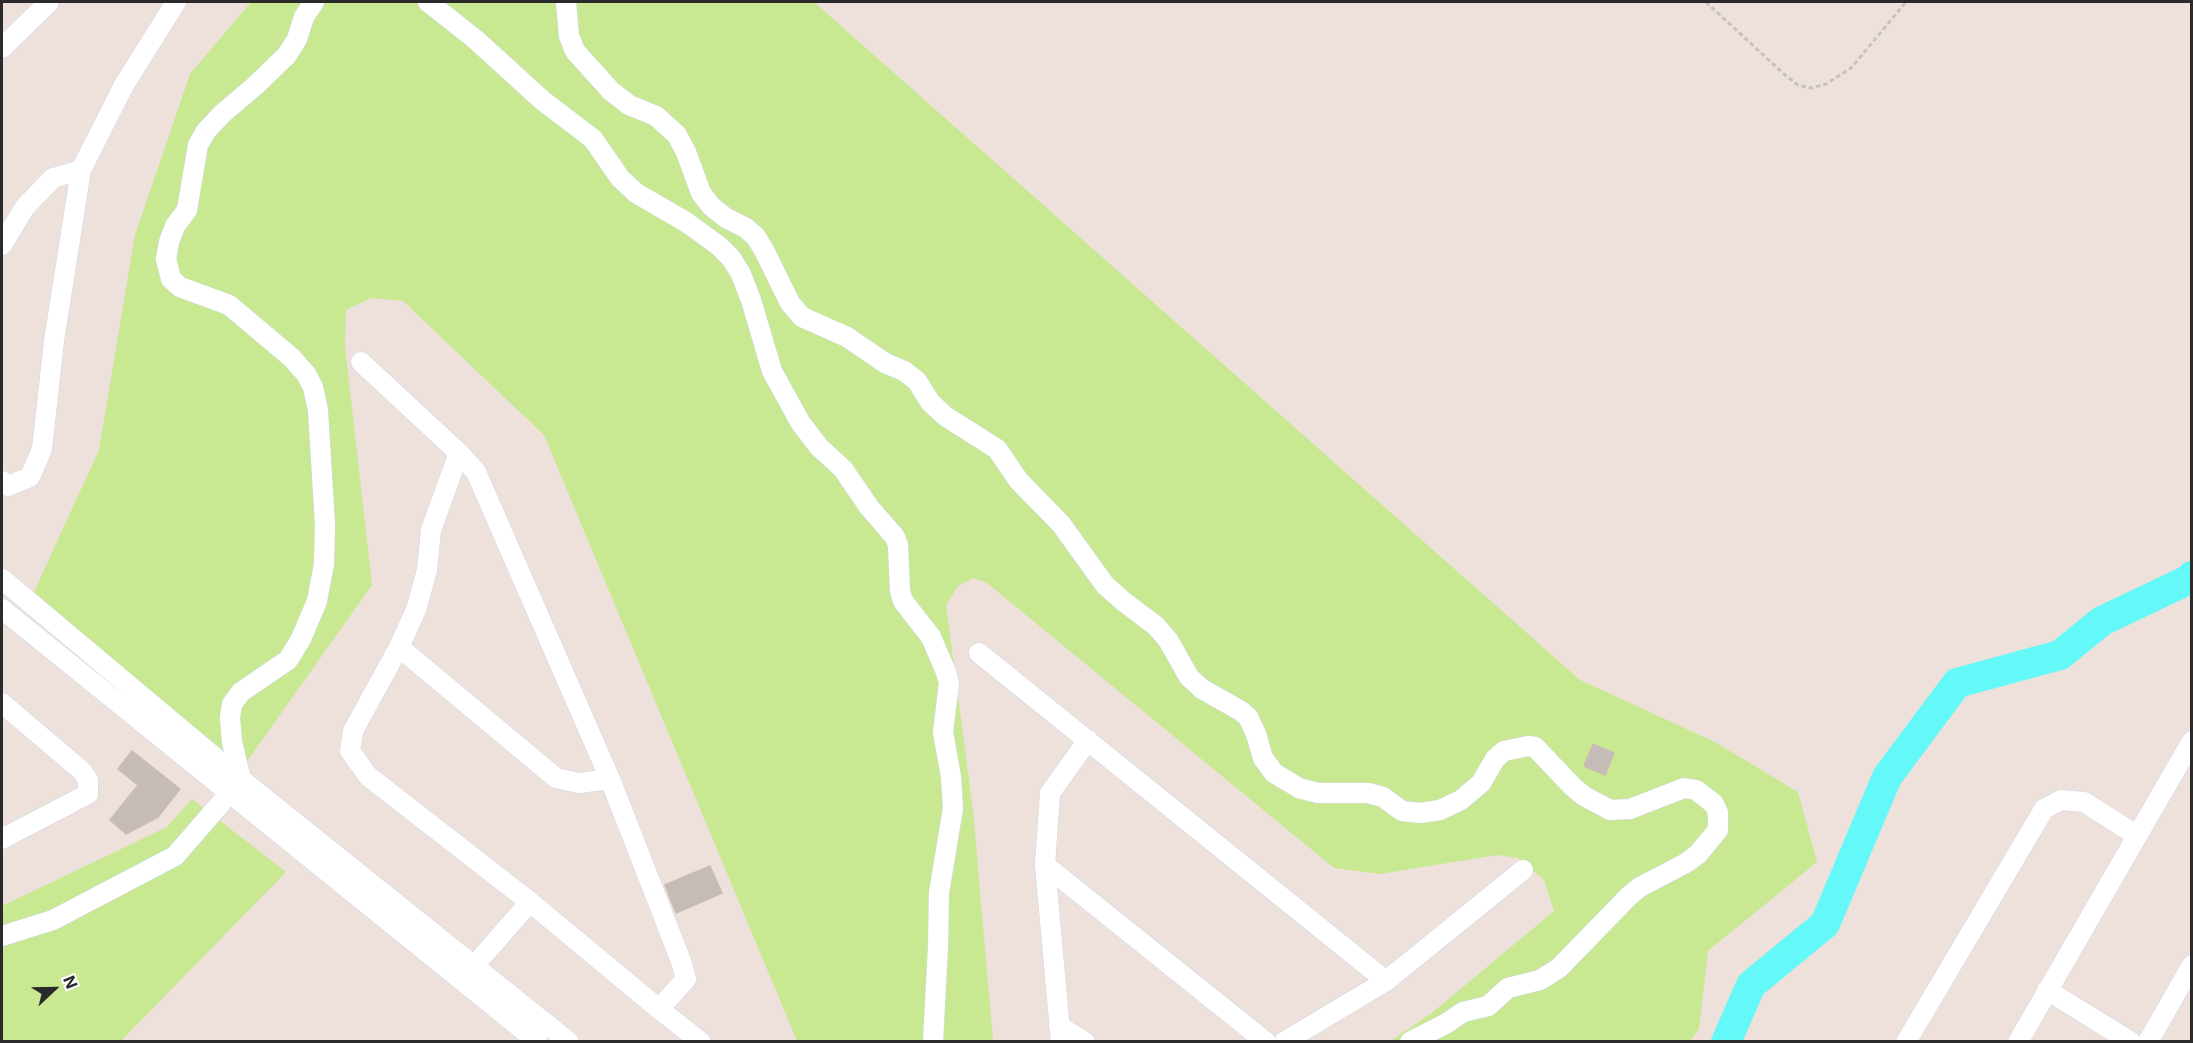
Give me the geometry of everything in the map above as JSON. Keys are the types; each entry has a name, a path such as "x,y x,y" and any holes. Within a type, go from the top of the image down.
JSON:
{"street":[{"path":"2,48 50,2"},
{"path":"2,481 8,486 30,477 42,449 54,341 81,170 124,85 176,2"},
{"path":"2,936 53,920 175,856 236,787 230,718 232,704 241,692 288,660 301,639 317,601 324,564 325,525 318,410 313,387 306,374 292,358 229,305 180,287 171,279 166,259 175,225 187,210 198,145 206,131 287,55 297,39 304,17 314,2"},
{"path":"428,2 474,39 542,100 593,140 620,178 636,192 686,222 719,246 731,258 741,274 751,300 772,371 800,422 819,447 843,469 869,507 896,537 900,591 903,601 931,637 946,672 948,683 943,732 951,777 952,808 939,893 933,1041"},
{"path":"566,2 569,36 575,51 611,91 629,105 656,116 677,135 686,152 701,193 711,206 756,237 790,303 802,317 847,337 885,363 904,371 917,381 930,402 945,417 997,449 1019,481 1061,524 1105,585 1156,626 1168,640 1189,677 1202,689 1248,717 1263,758 1274,773 1299,788 1318,793 1368,793 1383,797 1402,811 1421,813 1440,810 1461,800 1481,783 1495,759 1504,751 1528,746 1535,747 1573,788 1610,810 1630,809 1684,788 1696,790 1714,804 1718,813 1718,830 1698,854 1686,863 1648,882 1629,896 1559,968 1540,980 1508,988 1488,1006 1462,1012 1447,1023 1410,1041"},
{"path":"2,245 26,207 53,178 81,170"},
{"path":"360,362 459,453 476,472 610,779 681,961 686,979 658,1009"},
{"path":"459,453 431,530 427,570 416,610 399,647 353,731 350,751 368,776 530,902 658,1009 701,1041"},
{"path":"2,579 236,787"},
{"path":"2,609 236,787 468,972 569,1041"},
{"path":"399,647 556,778 579,783 610,779"},
{"path":"979,652 1386,981"},
{"path":"2,703 82,771 88,780 88,795 2,839"},
{"path":"1085,1041 1060,1034 1045,865 1050,793 1088,740"},
{"path":"2018,1041 2192,741"},
{"path":"1906,1041 2044,809 2061,800 2084,802 2136,835"},
{"path":"1045,865 1266,1041"},
{"path":"1284,1041 1386,981 1523,870"},
{"path":"468,972 530,902"},
{"path":"2148,1041 2192,966"},
{"path":"468,972 538,1041"},
{"path":"2047,990 2131,1041"}],"path":[{"path":"1706,2 1785,75 1798,85 1811,88 1826,84 1851,68 1906,2"}],"green space":[{"path":"251,2 814,2 1580,680 1715,742 1798,792 1817,862 1708,951 1699,1029 1690,1041 1391,1041 1433,1012 1554,911 1544,880 1518,858 1497,855 1380,874 1334,868 987,583 973,578 958,586 946,605 973,810 993,1041 797,1041 544,435 403,301 371,298 346,310 345,346 372,585 243,767 33,594 99,450 135,235 190,74"},
{"path":"192,799 286,872 121,1041 2,1042 2,906 167,827"}],"building":[{"path":"1593,744 1614,753 1605,775 1584,766"},
{"path":"132,751 180,789 158,817 126,834 110,820 138,785 118,769"},
{"path":"710,866 722,893 676,913 665,885"}],"waterway":[{"path":"1726,1042 1751,985 1825,924 1887,777 1957,683 2060,655 2102,621 2192,576"}]}
